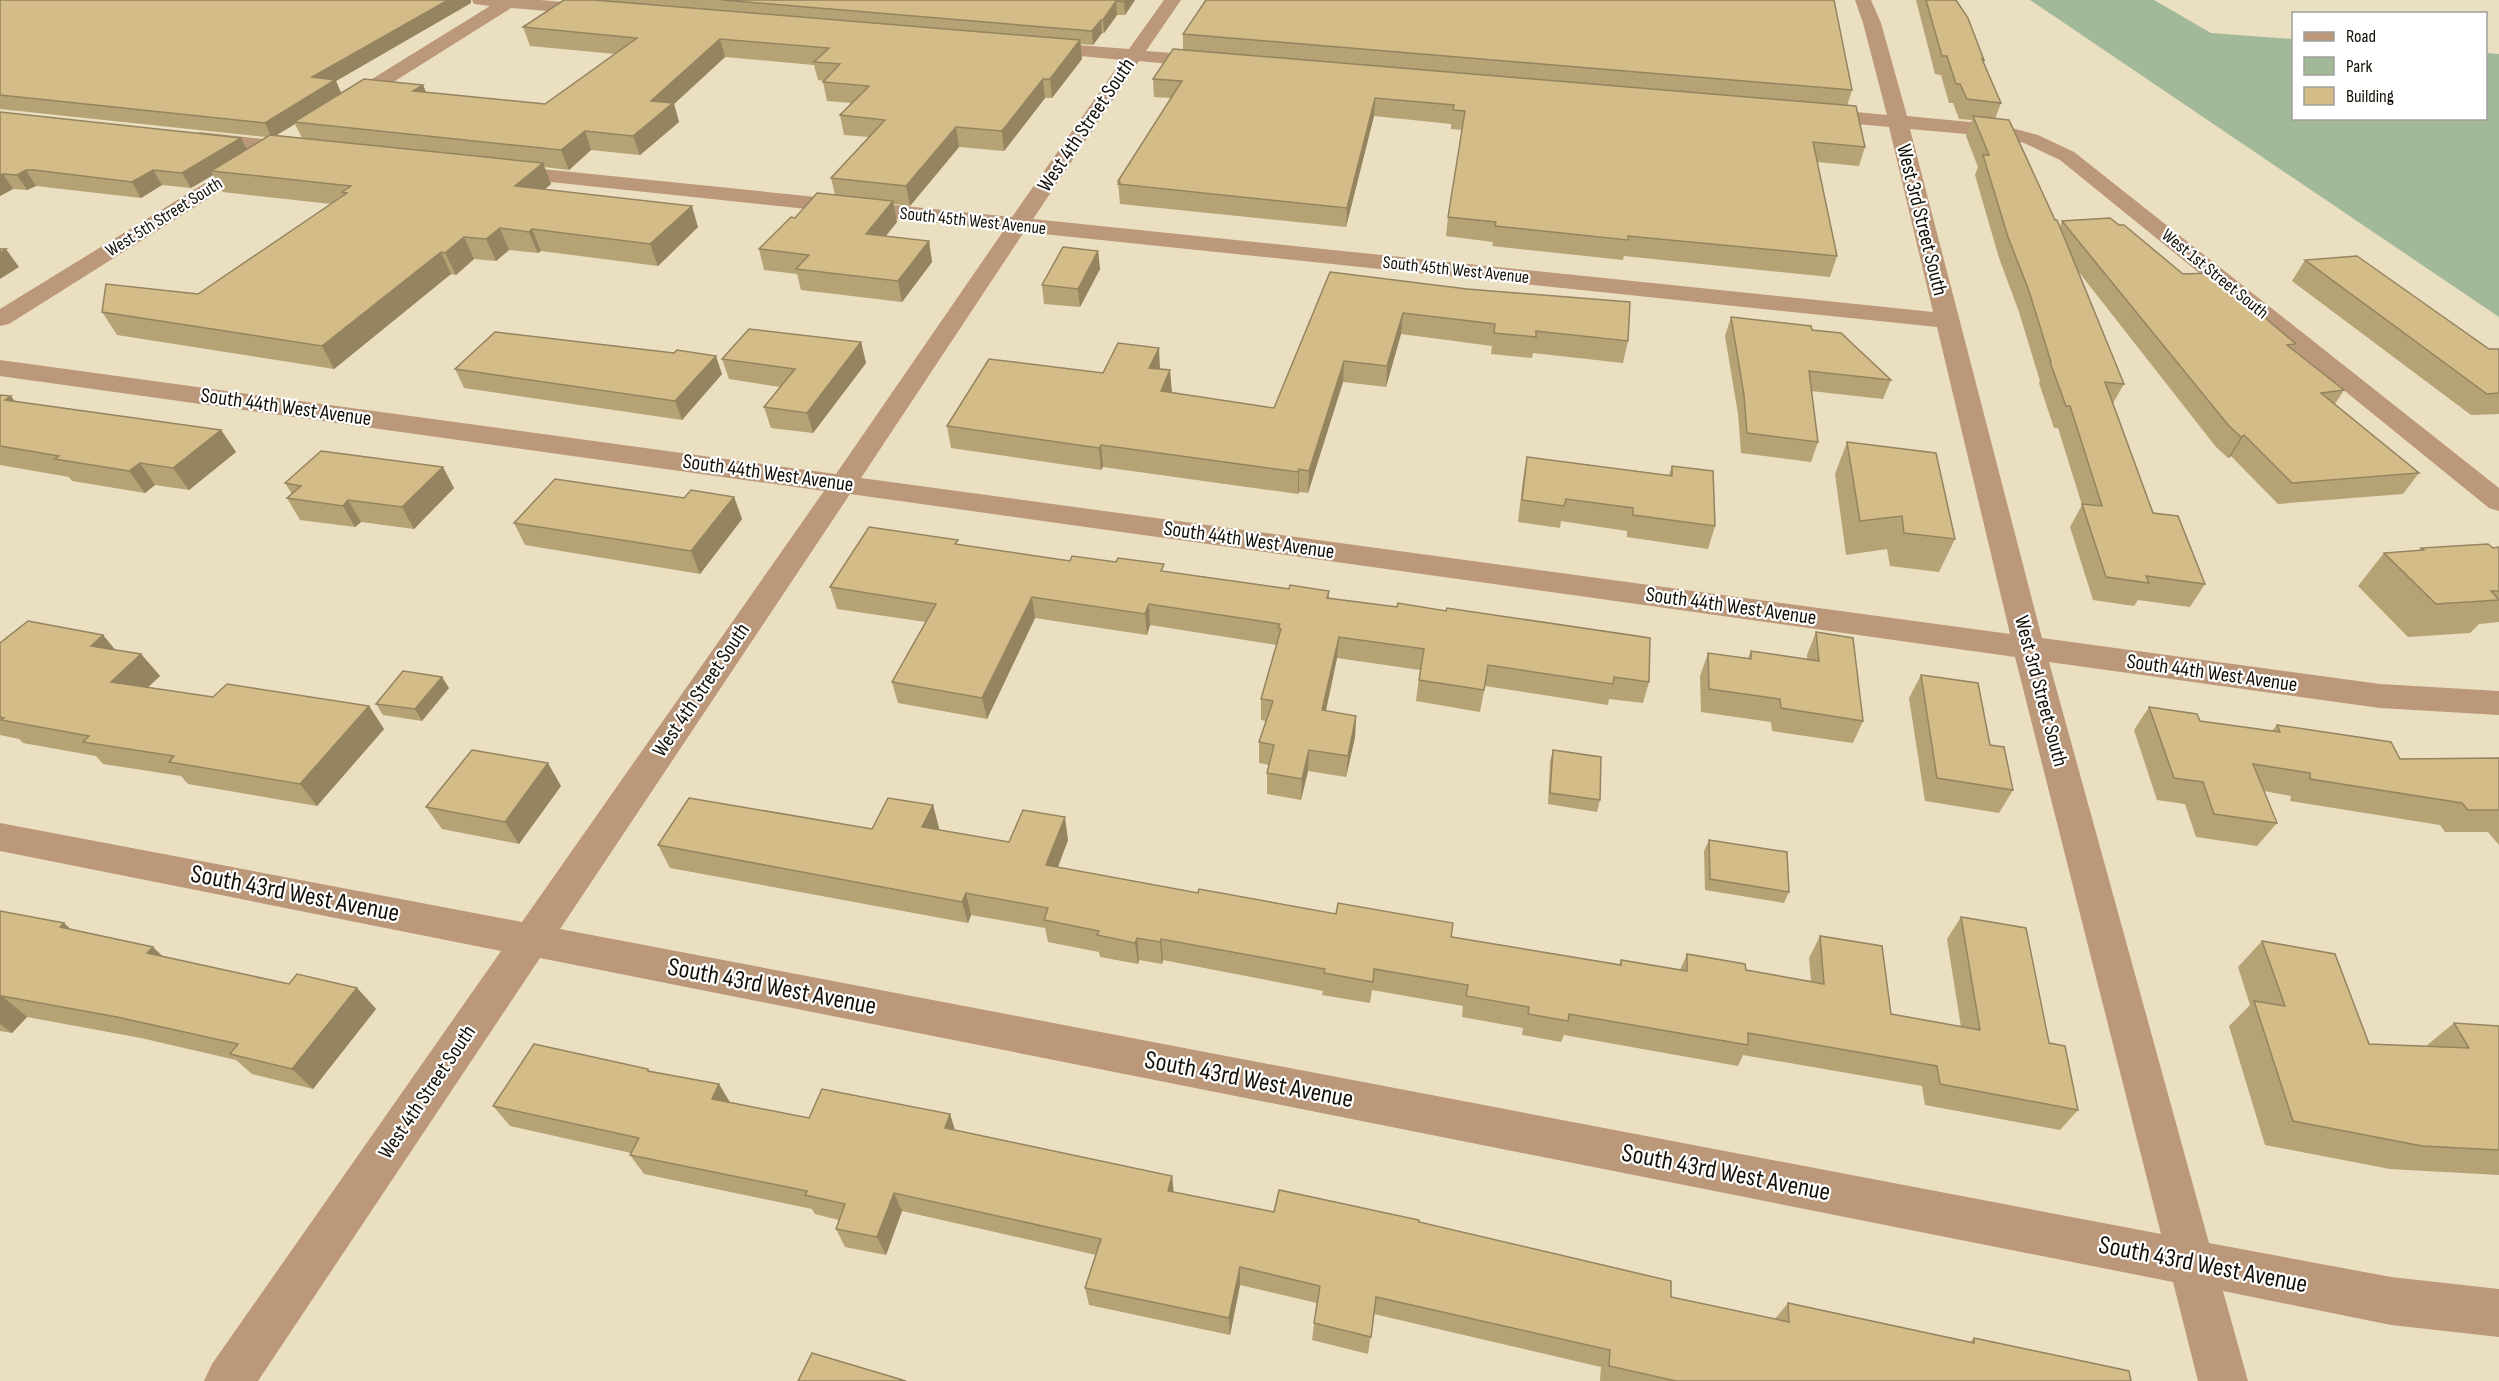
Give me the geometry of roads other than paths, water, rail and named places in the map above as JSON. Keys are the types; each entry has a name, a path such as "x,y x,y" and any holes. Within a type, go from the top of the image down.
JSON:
{"street":[{"path":"480,0 615,12"},
{"name":"West 4th Street South","path":"229,1381 1173,0"},
{"name":"West 3rd Street South","path":"1863,0 1872,23 1898,121 2029,648 2223,1381"},
{"path":"326,116 510,1"},
{"path":"1020,46 1227,63"},
{"name":"West 1st Street South","path":"1793,112 2001,131 2031,139 2067,156 2499,502"},
{"name":"West 5th Street South","path":"0,319 306,128"},
{"path":"183,136 320,151"},
{"name":"South 45th West Avenue","path":"484,169 1947,321"},
{"name":"South 44th West Avenue","path":"0,368 2380,696 2499,703"},
{"name":"South 43rd West Avenue","path":"0,837 2193,1264 2391,1301 2499,1313"}]}
